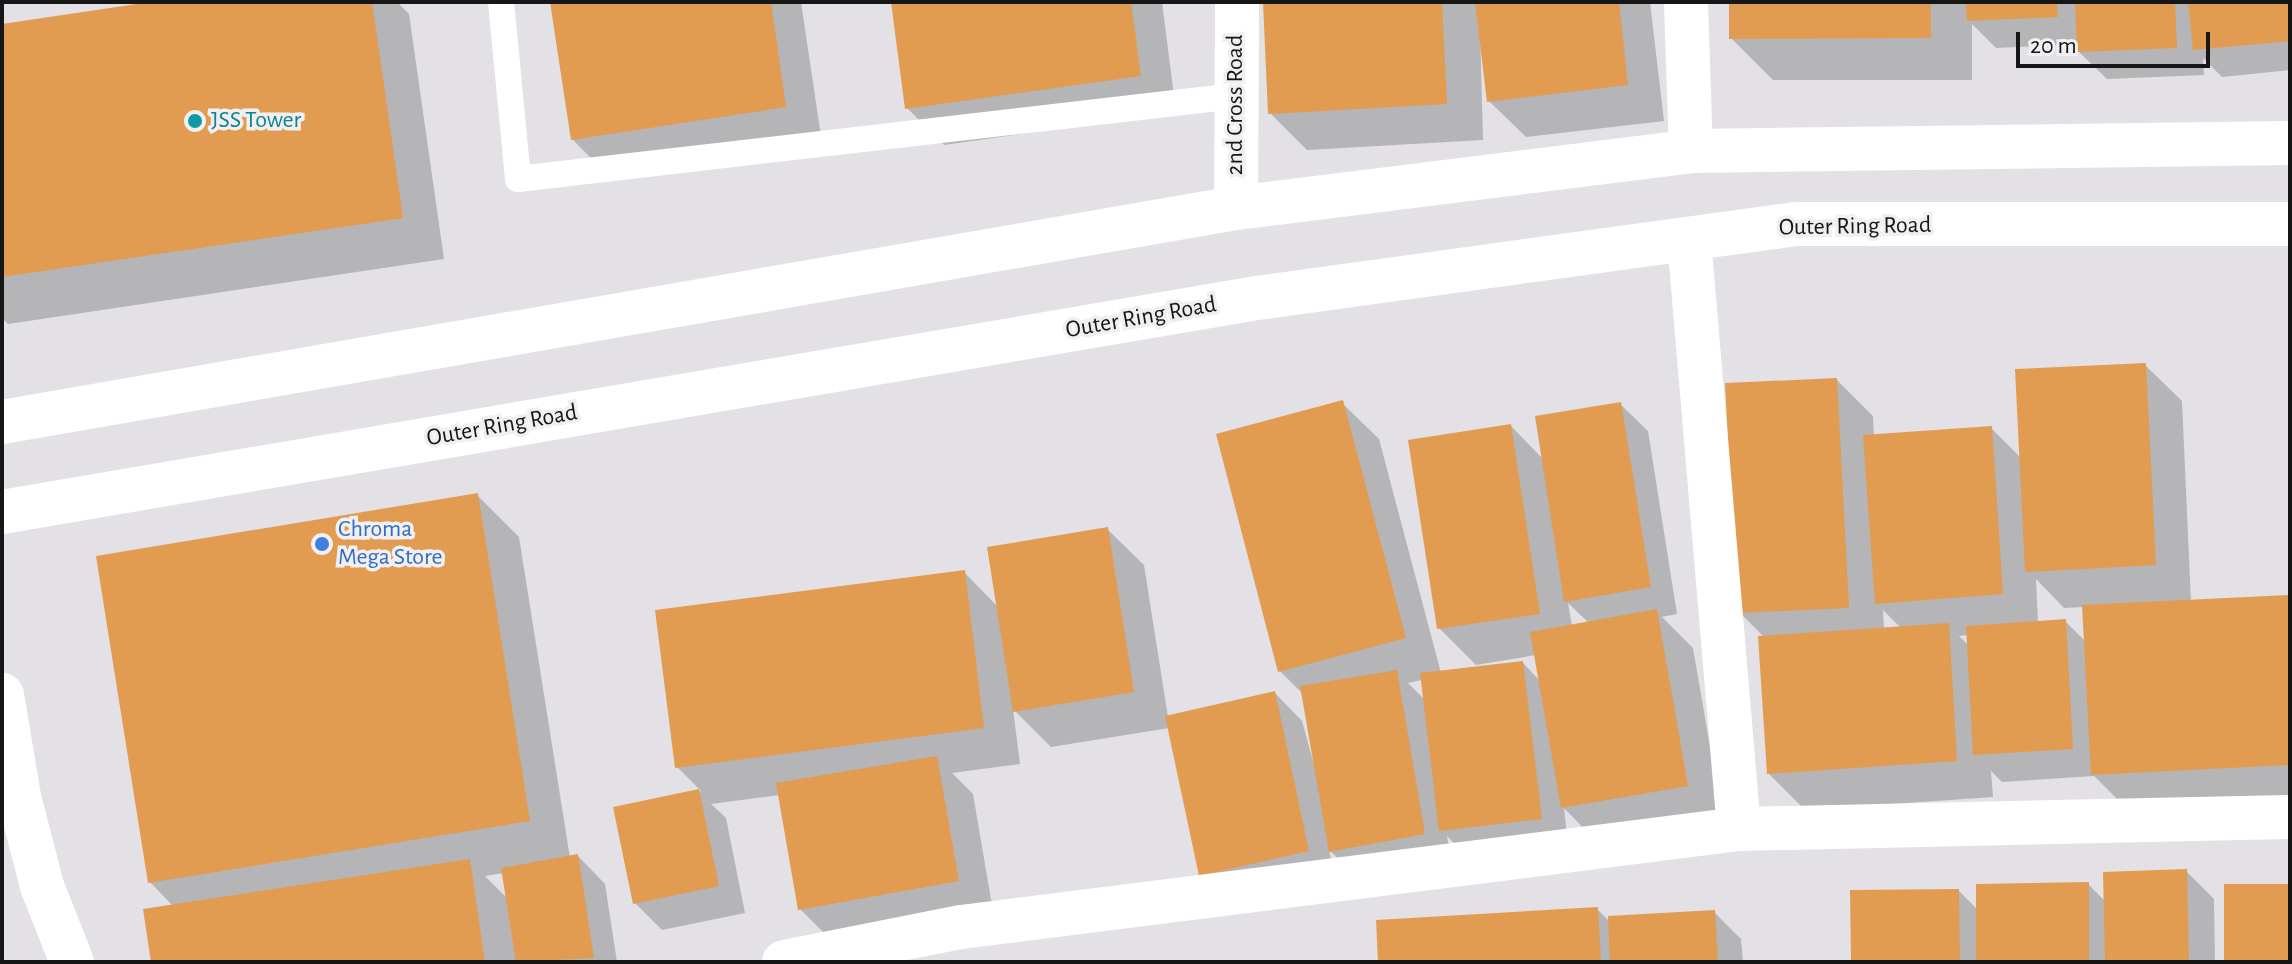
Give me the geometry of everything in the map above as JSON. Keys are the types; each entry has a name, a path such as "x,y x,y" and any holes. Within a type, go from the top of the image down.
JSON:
{"main road":[{"name":"2nd Cross Road","path":"1236,208 1237,2"},
{"path":"1686,2 1691,151"},
{"path":"2,422 1236,208 1691,151 2290,143"},
{"name":"Outer Ring Road","path":"2,512 1257,298 1796,224 2290,224"},
{"path":"1689,239 1739,829"},
{"path":"2,695 22,812 42,886 72,962"},
{"path":"784,962 967,945 1739,829 2290,817"}],"lane":[{"path":"501,2 518,179 1235,96"}],"building":[{"name":"JSS Tower","path":"150,2 372,2 403,218 2,277 2,24"},
{"path":"550,2 771,2 786,107 571,140"},
{"path":"891,2 1131,2 1141,76 905,109"},
{"path":"1263,2 1442,2 1447,104 1268,114"},
{"path":"1475,2 1619,2 1628,85 1487,102"},
{"path":"1729,2 1931,2 1931,38 1729,39"},
{"path":"1966,2 2057,2 2058,17 1967,21"},
{"path":"2075,2 2175,2 2177,48 2077,52"},
{"path":"2188,2 2290,2 2290,41 2193,50"},
{"path":"2146,363 2156,565 2025,572 2015,369"},
{"path":"1837,378 1849,608 1737,613 1725,383"},
{"path":"1343,400 1406,638 1278,672 1216,434"},
{"path":"1621,402 1651,587 1564,602 1535,416"},
{"path":"1511,424 1540,614 1437,629 1408,440"},
{"path":"1992,426 2003,594 1875,604 1863,435"},
{"path":"478,493 530,821 148,883 96,556"},
{"path":"1108,527 1134,692 1013,712 987,547"},
{"path":"965,570 984,728 675,768 655,610"},
{"path":"2290,595 2290,765 2091,775 2082,605"},
{"path":"1657,609 1688,786 1561,808 1530,632"},
{"path":"2066,619 2073,749 1973,755 1966,626"},
{"path":"1949,623 1957,761 1767,774 1758,636"},
{"path":"1523,661 1542,819 1439,831 1420,673"},
{"path":"1397,670 1425,834 1329,852 1300,686"},
{"path":"1275,691 1309,851 1199,876 1165,716"},
{"path":"937,756 959,881 798,910 776,783"},
{"path":"699,789 719,886 633,904 613,807"},
{"path":"578,854 594,958 516,962 501,868"},
{"path":"470,859 485,962 151,962 143,909"},
{"path":"2187,869 2189,962 2105,962 2103,872"},
{"path":"2089,882 2089,962 1976,962 1976,884"},
{"path":"2224,884 2290,884 2290,962 2224,962"},
{"path":"1959,889 1960,962 1851,962 1850,890"},
{"path":"1598,907 1601,962 1378,962 1376,920"},
{"path":"1715,910 1718,962 1610,962 1608,916"}],"place":[{"name":"JSS Tower","path":"195,121"},
{"name":"Chroma Mega Store","path":"322,544"}]}
